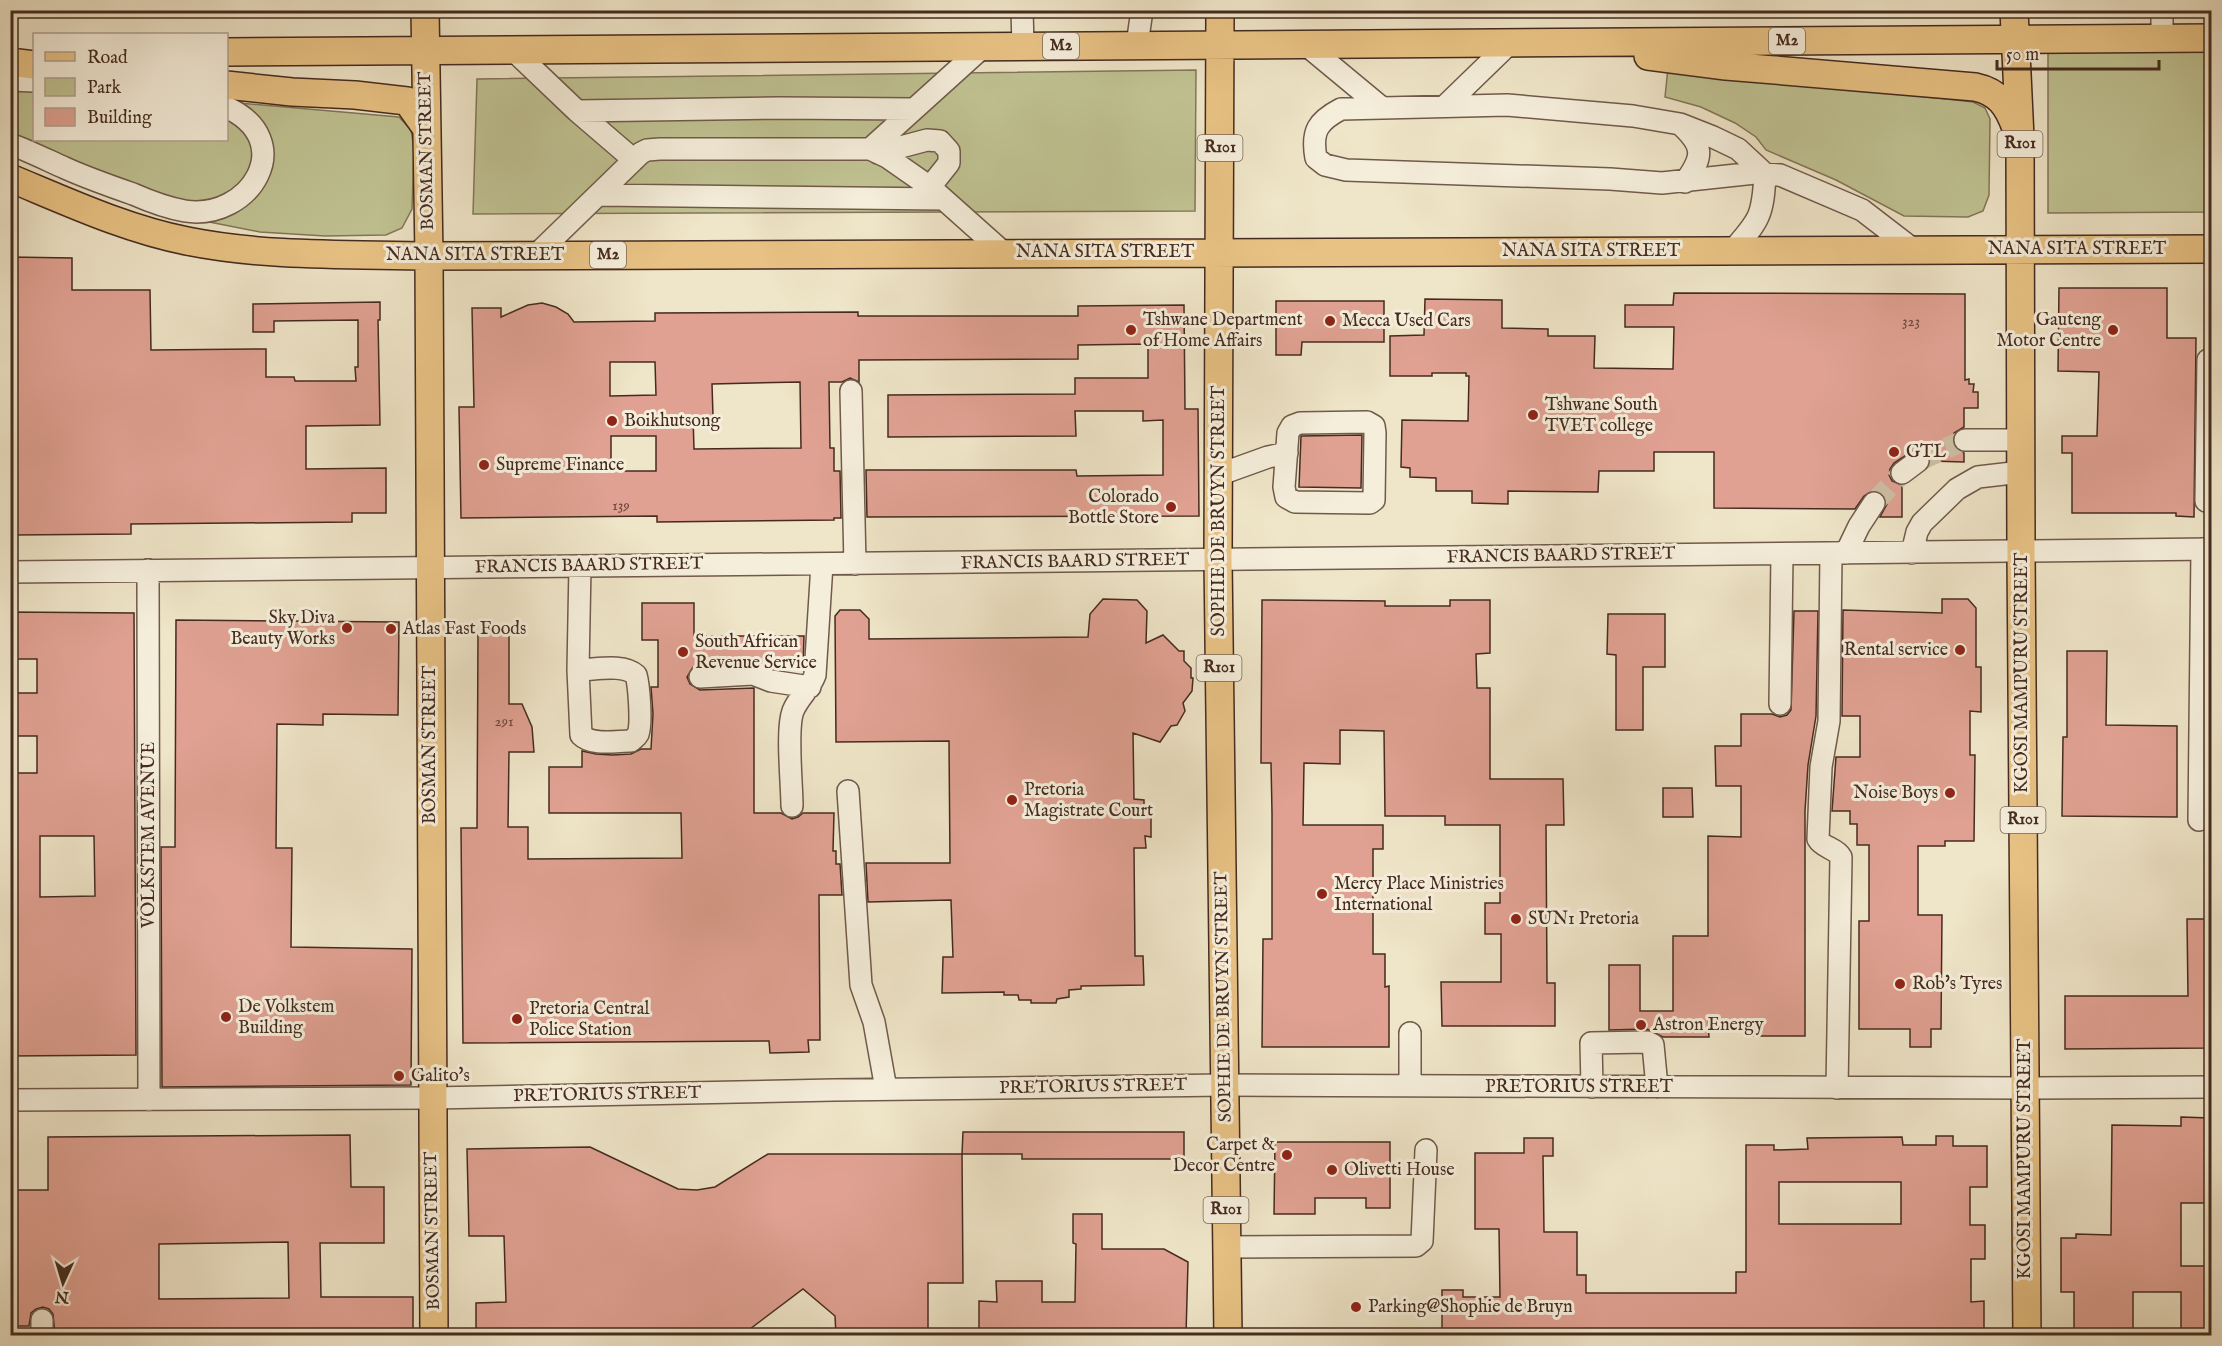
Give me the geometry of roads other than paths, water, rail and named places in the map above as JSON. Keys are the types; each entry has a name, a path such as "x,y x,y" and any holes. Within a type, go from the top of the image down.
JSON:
{"main road":[{"name":"BOSMAN STREET","path":"425,10 429,256 434,1335"},
{"name":"SOPHIE DE BRUYN STREET","path":"1220,10 1218,560 1228,1335"},
{"name":"KGOSI MAMPURU STREET","path":"2014,10 2020,138 2026,1335"},
{"name":"M2","path":"228,52 2211,38"},
{"path":"1558,43 1726,66 1975,87 1987,90 2001,99 2011,114 2020,138"},
{"path":"10,54 33,54"},
{"path":"10,62 33,65"},
{"path":"228,85 407,101 427,129"},
{"name":"NANA SITA STREET","path":"10,178 120,222 186,241 265,252 429,256 1218,251 2211,249"}],"street":[{"path":"1022,10 1023,46"},
{"path":"1137,45 1142,10"},
{"path":"2162,10 2162,38"},
{"path":"1445,106 1510,43"},
{"path":"1305,44 1381,107"},
{"path":"874,151 915,109 984,46"},
{"path":"512,49 634,160"},
{"path":"10,80 33,81"},
{"path":"1732,251 1755,225 1764,203 1765,174 1738,149 1680,124 1634,116 1507,105 1341,109 1326,117 1316,129 1313,144 1316,158 1325,165 1346,170 1610,179 1662,183 1755,173 1765,174 1780,175 1862,210 1914,250"},
{"path":"10,144 158,204 185,211 207,212 234,202 248,191 262,165 264,152 259,134 248,120 228,108"},
{"path":"578,111 778,108 915,109"},
{"path":"1680,124 1695,138 1698,151 1697,165 1685,182"},
{"path":"536,255 647,150 660,148 874,151 927,140 940,141 949,151 949,163 936,193"},
{"path":"874,151 892,160 936,193 1004,252"},
{"path":"598,195 936,193"},
{"path":"2206,501 2208,360 2211,360"},
{"path":"851,391 855,564"},
{"path":"1367,422 1374,426 1374,500 1370,503 1295,502 1286,496 1284,487 1287,453 1288,433 1292,426 1300,423 1367,422"},
{"path":"1965,440 2021,440"},
{"path":"1218,475 1268,457 1287,453"},
{"path":"1912,553 1917,532 1922,524 1957,489 1978,477 2021,472"},
{"path":"1837,1088 1841,857 1839,853 1821,844 1818,839 1821,766 1829,721 1839,554 1874,502"},
{"path":"2199,820 2207,549"},
{"name":"FRANCIS BAARD STREET","path":"10,572 2207,549"},
{"path":"1780,704 1782,554"},
{"path":"792,806 790,726 792,712 810,687 815,675 822,564"},
{"path":"578,670 580,566"},
{"name":"VOLKSTEM AVENUE","path":"148,570 149,1100"},
{"path":"700,677 753,674 771,681 810,687"},
{"path":"848,791 861,985 874,1022 886,1089"},
{"path":"1410,1034 1410,1086"},
{"path":"1592,1087 1591,1043 1647,1042 1653,1045 1657,1087"},
{"name":"PRETORIUS STREET","path":"10,1100 432,1098 1225,1085 2211,1087"},
{"path":"1227,1247 1416,1246 1422,1241 1426,1150"}],"tunnel":[{"path":"1918,461 1965,440"},
{"path":"1874,503 1902,473"}],"place":[{"name":"Mecca Used Cars","path":"1330,321"},
{"name":"Tshwane Department of Home Affairs","path":"1131,330"},
{"name":"Gauteng Motor Centre","path":"2113,330"},
{"name":"Tshwane South TVET college","path":"1533,415"},
{"name":"Boikhutsong","path":"612,421"},
{"name":"GTL","path":"1894,452"},
{"name":"Supreme Finance","path":"484,465"},
{"name":"Colorado Bottle Store","path":"1171,507"},
{"name":"Sky Diva Beauty Works","path":"347,628"},
{"name":"Atlas Fast Foods","path":"391,629"},
{"name":"Rental service","path":"1960,650"},
{"name":"South African Revenue Service","path":"683,652"},
{"name":"Noise Boys","path":"1950,793"},
{"name":"Pretoria Magistrate Court","path":"1012,800"},
{"name":"Mercy Place Ministries International","path":"1322,894"},
{"name":"SUN1 Pretoria","path":"1516,919"},
{"name":"Rob's Tyres","path":"1900,984"},
{"name":"De Volkstem Building","path":"226,1017"},
{"name":"Pretoria Central Police Station","path":"517,1019"},
{"name":"Astron Energy","path":"1641,1025"},
{"name":"Galito's","path":"399,1076"},
{"name":"Carpet & Decor Centre","path":"1287,1155"},
{"name":"Olivetti House","path":"1332,1170"},
{"name":"Parking@Shophie de Bruyn","path":"1356,1307"}]}
